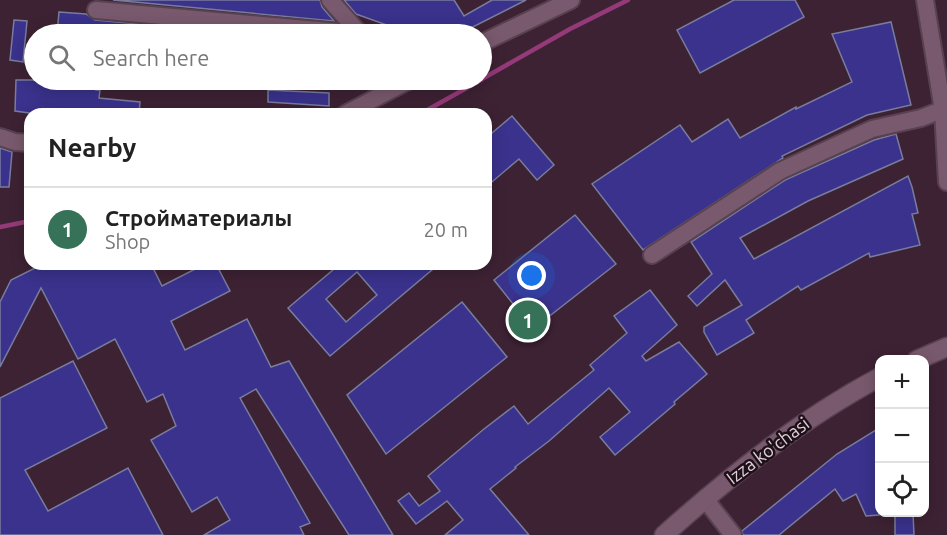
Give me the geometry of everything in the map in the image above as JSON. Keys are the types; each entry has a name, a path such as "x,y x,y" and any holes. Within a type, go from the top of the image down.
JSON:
{"main road":[{"path":"929,355 947,347"},
{"name":"Izza ko'chasi","path":"664,535 705,498 804,424 875,379"}],"street":[{"path":"330,0 352,24"},
{"path":"492,38 571,0"},
{"path":"925,0 945,109 947,182"},
{"path":"96,10 251,24"},
{"path":"356,108 391,90"},
{"path":"652,255 780,171 872,129 921,118 945,109"},
{"path":"0,137 24,143"},
{"path":"705,498 733,535"}],"building":[{"path":"113,0 320,0 322,7 334,21"},
{"path":"344,0 454,0 464,16 492,0 526,0 479,24 384,24 356,14"},
{"path":"734,0 795,0 804,17 700,73 677,30"},
{"path":"59,12 86,14 95,20 140,24 58,24"},
{"path":"14,20 27,21 27,24 24,24 23,62 10,60"},
{"path":"891,22 911,105 867,115 782,156 783,158 643,250 592,184 680,125 692,142 728,119 740,138 796,107 796,109 852,82 832,34"},
{"path":"16,80 24,80 24,90 100,90 99,98 140,102 140,108 24,108 24,112 15,111"},
{"path":"268,90 329,93 329,106 268,102"},
{"path":"512,116 554,165 537,180 519,159 492,182 492,133"},
{"path":"896,134 903,159 808,201 740,238 754,259 908,176 918,213 912,214 920,245 870,257 869,253 801,290 798,286 746,320 754,333 717,355 704,332 704,327 742,305 725,280 697,306 688,296 712,274 691,242 785,180 874,140"},
{"path":"0,148 12,152 9,187 0,187"},
{"path":"575,215 616,264 533,329 494,280"},
{"path":"31,270 154,270 162,286 193,270 219,270 230,291 171,321 185,350 247,319 271,367 289,361 393,535 349,535 256,389 240,398 310,523 300,527 304,535 204,535 230,520 217,497 192,512 151,440 176,426 163,394 147,402 115,339 78,359 41,288 0,367 0,302 11,280"},
{"path":"333,270 432,270 330,356 288,308","holes":["357,272 377,295 346,322 326,299"]},
{"path":"650,290 677,325 642,356 646,361 679,342 707,374 615,455 600,437 630,412 609,388 490,489 529,535 445,535 463,520 447,501 416,524 398,501 409,493 419,506 440,491 428,476 484,429 514,406 528,424 594,370 590,365 627,333 614,316"},
{"path":"462,302 507,357 386,454 347,395"},
{"path":"73,361 107,428 25,470 48,511 128,468 163,535 0,535 0,398"},
{"path":"875,430 875,515 866,516 856,494 843,501 835,489 779,535 743,535 742,531 837,454"},
{"path":"895,517 913,517 914,535 895,535"}],"waterway":[{"path":"492,73 570,29 628,0"},
{"path":"431,108 463,90"},
{"path":"0,227 24,222"}],"place":[{"name":"Стройматериалы","path":"528,320"}]}
